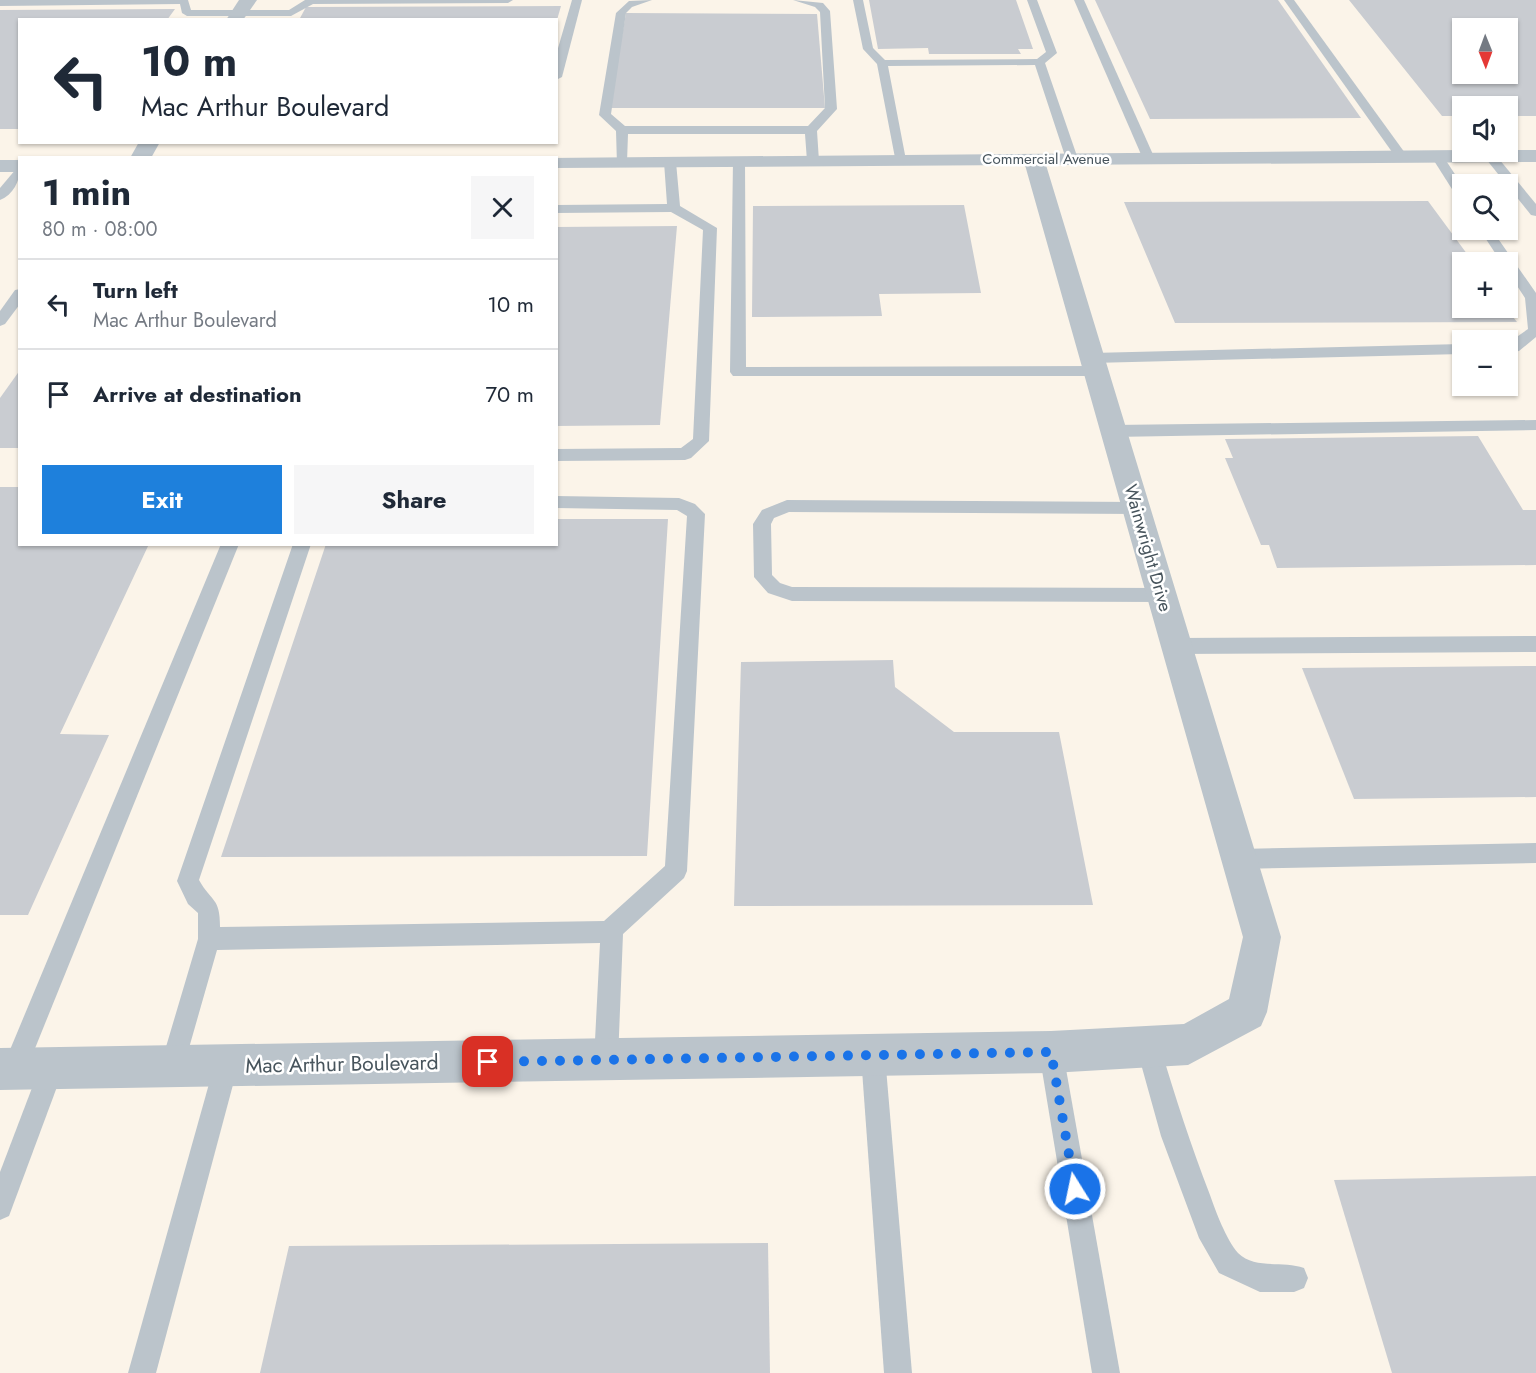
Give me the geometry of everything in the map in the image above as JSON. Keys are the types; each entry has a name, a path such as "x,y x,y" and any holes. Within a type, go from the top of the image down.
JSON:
{"street":[{"name":"Commercial Avenue","path":"558,162 1452,156"},
{"name":"Commercial Avenue","path":"1518,156 1536,156"},
{"name":"Wainwright Drive","path":"1034,160 1262,937"},
{"path":"0,166 18,166"},
{"name":"Mac Arthur Boulevard","path":"22,1068 873,1056 1051,1052 1188,1044 1247,1012 1262,937"}],"lane":[{"path":"0,3 184,1 187,12 240,11 279,16 291,13 311,1 507,0"},
{"path":"558,70 577,0"},
{"path":"647,0 633,3 621,13 605,115 622,130 811,130 831,109 825,11 819,5 798,0"},
{"path":"858,0 868,50 882,63 900,160"},
{"path":"882,63 1039,62 1052,53 1032,0"},
{"path":"1079,0 1149,159"},
{"path":"1289,0 1401,156"},
{"path":"1039,62 1072,159"},
{"path":"621,162 622,130"},
{"path":"811,130 813,161"},
{"path":"1437,156 1452,179"},
{"path":"739,161 738,372 1094,365 1452,349"},
{"path":"670,162 674,208"},
{"path":"1495,162 1536,212"},
{"path":"0,196 18,174"},
{"path":"558,209 674,208 710,228 701,441 686,454 558,455"},
{"path":"1493,240 1532,298 1535,330 1518,345"},
{"path":"0,321 18,296"},
{"path":"1113,431 1536,425"},
{"path":"209,939 612,932 676,871 696,514 679,504 558,502"},
{"path":"1136,508 787,506 768,514 762,524 763,577 774,588 792,594 1162,595"},
{"path":"0,1208 22,1068 229,546"},
{"path":"172,1067 209,939 209,909 196,896 188,881 301,546"},
{"path":"1176,646 1536,644"},
{"path":"1239,859 1536,853"},
{"path":"606,1060 612,932"},
{"path":"1148,1046 1174,1136 1209,1228 1229,1263 1260,1278 1294,1278"},
{"path":"1051,1052 1106,1373"},
{"path":"873,1056 898,1373"},
{"path":"142,1373 226,1066"}],"shaded area":[{"path":"0,0 1536,0 1536,1373 0,1373"}],"building":[{"path":"869,0 1016,0 1033,49 1018,49 1021,54 929,54 928,48 878,49"},
{"path":"1095,0 1278,0 1361,118 1150,119"},
{"path":"1349,0 1536,0 1536,116 1518,116 1518,96 1452,96 1452,116 1442,116"},
{"path":"561,6 558,18 300,18 306,7"},
{"path":"175,9 168,18 18,18 18,129 0,129 0,10"},
{"path":"626,13 817,14 825,108 609,108"},
{"path":"1428,201 1452,234 1452,240 1457,240 1466,252 1452,252 1452,318 1514,318 1517,322 1175,323 1124,202"},
{"path":"964,205 981,293 879,294 882,316 752,317 753,206"},
{"path":"677,226 660,425 558,426 558,227"},
{"path":"18,373 18,448 0,448 0,398"},
{"path":"1478,436 1523,510 1536,510 1536,565 1277,568 1269,545 1261,545 1225,458 1233,458 1225,439"},
{"path":"0,487 18,487 18,546 148,546 60,734 109,735 28,915 0,915"},
{"path":"558,519 668,519 647,856 221,857 325,546 558,546"},
{"path":"893,660 895,687 954,732 1059,732 1093,905 734,906 741,662"},
{"path":"1536,666 1536,797 1354,799 1302,668"},
{"path":"1536,1176 1536,1373 1392,1373 1334,1180"},
{"path":"768,1243 770,1373 260,1373 289,1246"}],"route":[{"path":"488,1062 1051,1052 1075,1189"}]}
